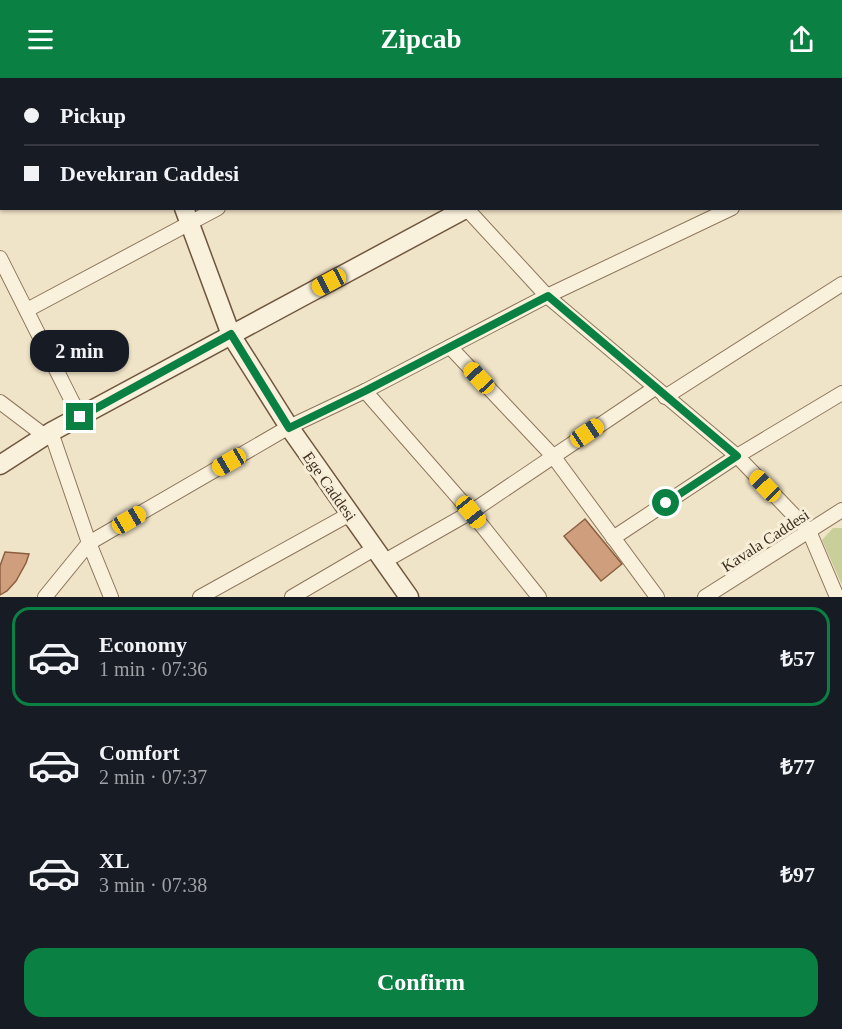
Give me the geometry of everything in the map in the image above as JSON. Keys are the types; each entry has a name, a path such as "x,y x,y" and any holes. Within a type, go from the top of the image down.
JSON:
{"street":[{"path":"27,310 186,217 211,210"},
{"path":"0,465 48,434 465,210"},
{"path":"468,210 548,296 737,456 809,531 837,597"},
{"path":"45,597 89,543 289,428 548,296 728,210"},
{"name":"Ege Caddesi","path":"186,217 231,334 289,428 410,597"},
{"path":"0,258 3,273 27,310 80,417"},
{"path":"291,597 471,512 553,456 842,284"},
{"path":"450,347 553,456 657,597"},
{"path":"365,391 471,512 539,597"},
{"path":"613,538 737,456 842,393"},
{"path":"0,402 48,434 111,597"},
{"name":"Kavala Caddesi","path":"705,597 842,510"},
{"path":"207,595 350,514"}],"green space":[{"path":"833,528 842,528 842,585 822,540"}],"building":[{"path":"585,519 622,564 601,581 564,536"},
{"path":"5,552 29,554 16,581 0,595 0,566"}],"route":[{"path":"80,417 231,334 289,428 548,296 737,456 666,503"}]}
